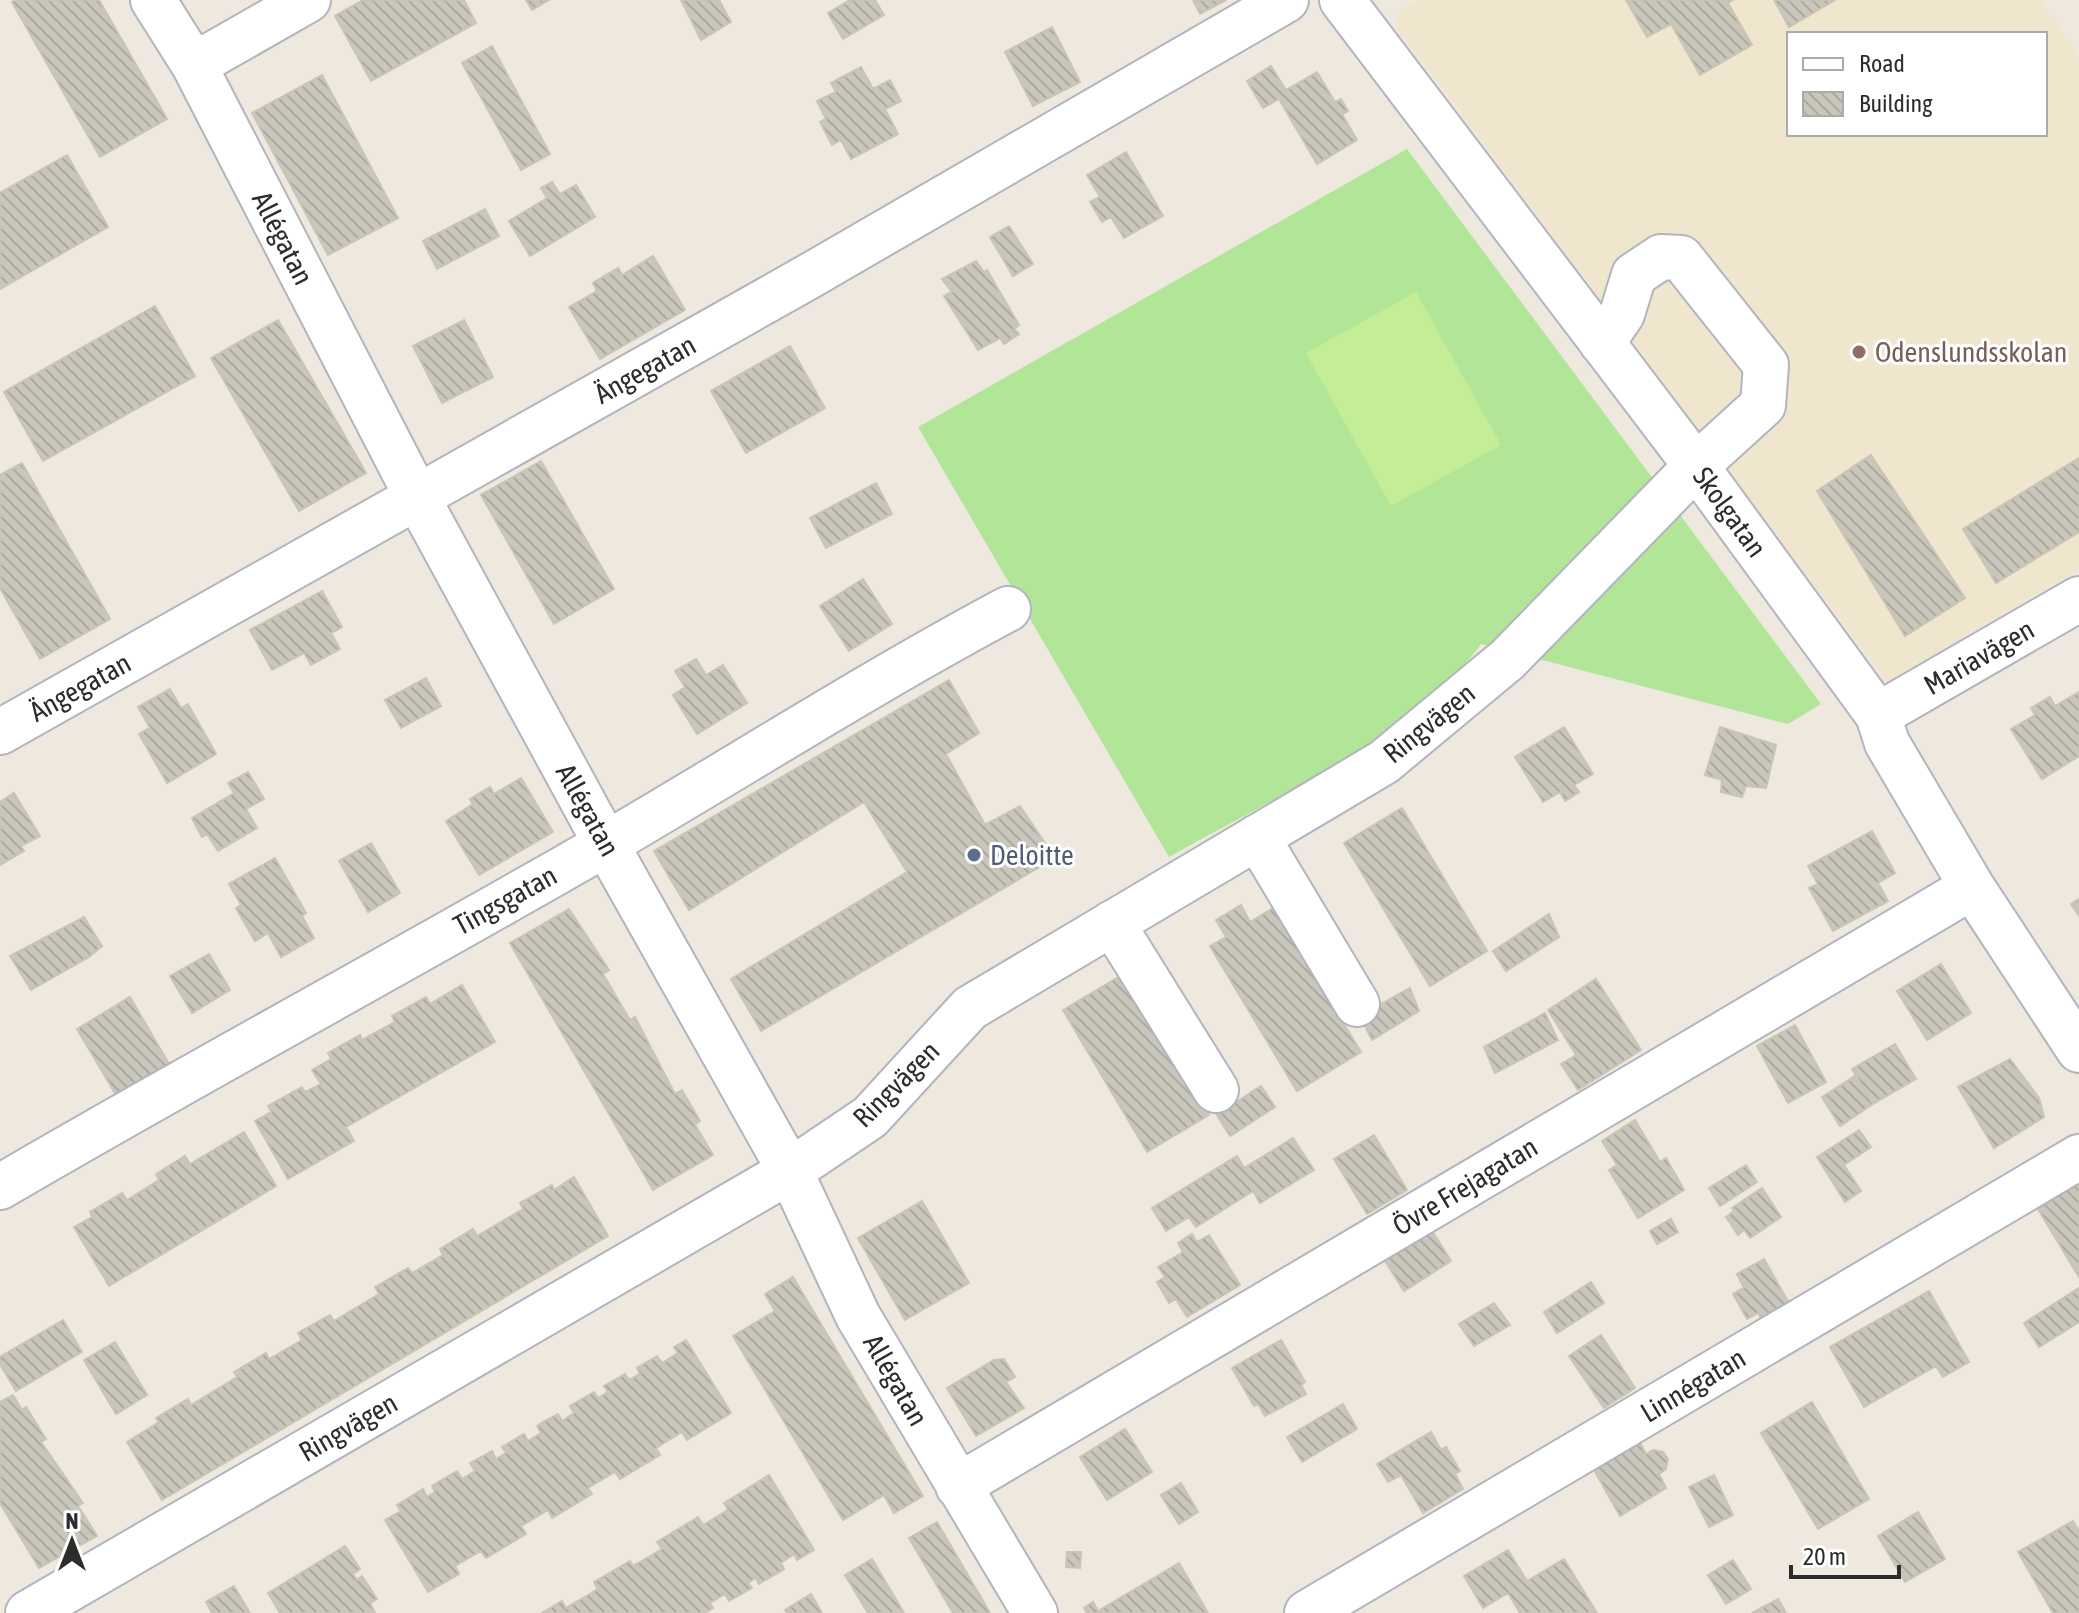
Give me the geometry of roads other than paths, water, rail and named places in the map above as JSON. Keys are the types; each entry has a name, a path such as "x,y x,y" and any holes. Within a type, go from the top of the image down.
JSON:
{"street":[{"name":"Allégatan","path":"153,0 194,65 417,497 606,844 790,1171 858,1316 1035,1613"},
{"path":"194,65 308,0"},
{"name":"Ängegatan","path":"0,732 806,278 1286,0"},
{"name":"Skolgatan","path":"1348,2 1696,466 1878,715 1887,743 1972,887 2079,1050"},
{"name":"Ringvägen","path":"28,1613 790,1171 870,1117 970,1008 1384,762 1508,659 1696,466 1763,405 1766,365 1681,258 1661,257 1634,275 1622,314 1602,343"},
{"name":"Mariavägen","path":"1878,715 2079,599"},
{"name":"Tingsgatan","path":"0,1187 209,1065 606,844 900,666 1008,609"},
{"path":"1257,837 1357,1004"},
{"name":"Övre Frejagatan","path":"958,1486 1972,887"},
{"path":"1112,923 1216,1090"},
{"name":"Linnégatan","path":"1307,1613 2079,1157"}],"place":[{"name":"Odenslundsskolan","path":"1859,352"},
{"name":"Deloitte","path":"974,855"}]}
